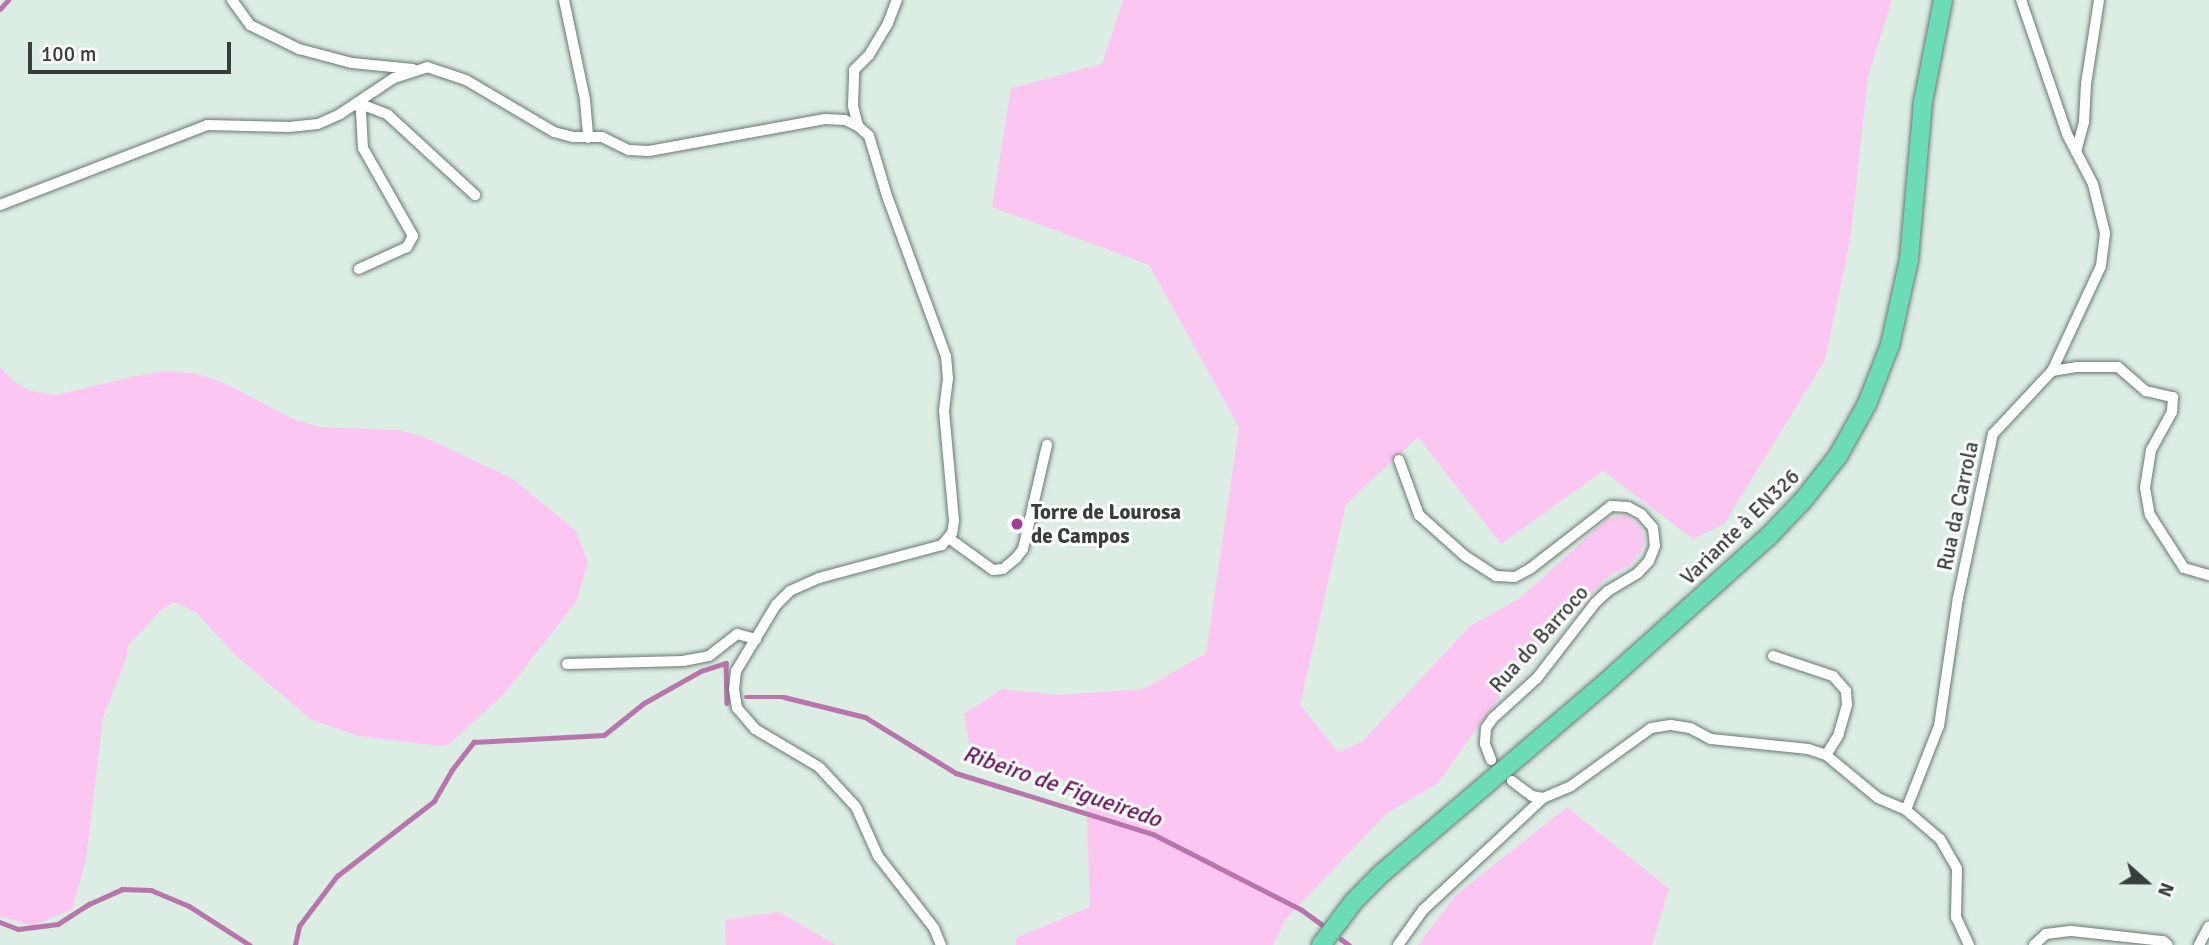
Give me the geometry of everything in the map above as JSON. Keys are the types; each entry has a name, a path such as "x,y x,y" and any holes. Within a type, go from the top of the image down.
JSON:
{"main road":[{"name":"Variante à EN326","path":"1321,945 1354,901 1382,873 1604,684 1768,537 1804,499 1838,456 1867,404 1890,345 1909,259 1923,102 1943,0"}],"street":[{"path":"232,0 250,25 299,49 352,62 416,70"},
{"path":"564,0 585,100 588,138"},
{"path":"858,126 853,106 854,70 869,55 888,23 897,0"},
{"name":"Rua da Carrola","path":"1906,810 1939,726 1958,598 1993,434 2052,371 2101,266 2105,233 2093,184 2067,134 2021,0"},
{"path":"2076,152 2081,144 2099,0"},
{"path":"0,205 207,125 289,127 318,124 358,103 394,78 427,67 449,73 541,127 573,137 602,137 629,150 649,151 825,119 845,120 858,126 869,136 887,196 946,356 948,378 944,411 954,521 950,538 942,545 819,578 790,591 776,605 736,671 734,689 737,708 755,729 819,767 856,807 878,856 934,928 941,945"},
{"path":"358,103 387,114 475,195"},
{"path":"358,103 363,148 414,236 407,247 359,269"},
{"path":"2052,371 2078,366 2118,367 2146,391 2173,397 2172,412 2151,450 2145,488 2151,515 2184,568 2209,575"},
{"path":"950,538 993,570 1003,569 1016,558 1023,549 1047,445"},
{"name":"Rua do Barroco","path":"1399,460 1419,515 1465,556 1496,576 1515,577 1531,568 1611,506 1628,507 1642,514 1653,528 1655,546 1649,561 1638,573 1608,591 1596,602 1536,678 1493,718 1486,728 1491,760"},
{"path":"567,664 683,661 709,656 737,634 756,639"},
{"path":"1773,656 1833,676 1846,691 1847,705 1838,736 1826,755"},
{"path":"1398,945 1423,909 1543,798 1572,786 1651,728 1671,724 1690,728 1711,739 1808,749 1826,755 1878,797 1906,810 1940,839 1956,869 1956,917 1969,945"},
{"path":"1512,781 1532,796 1543,798"},
{"path":"2199,945 2209,926"},
{"path":"2034,945 2046,933 2072,930 2163,941 2168,945"}],"shaded area":[{"path":"1123,0 1892,0 1868,77 1850,241 1825,360 1724,524 1693,539 1603,471 1501,544 1418,437 1346,504 1300,705 1338,752 1362,742 1470,626 1519,599 1607,519 1625,515 1641,527 1645,541 1640,553 1629,566 1610,575 1519,669 1438,783 1386,814 1285,920 1273,945 1016,945 1016,938 1090,907 1086,791 1045,772 973,768 964,714 1002,689 1058,695 1144,689 1206,653 1239,427 1149,265 992,207 1011,88 1102,64"},
{"path":"0,367 13,381 30,391 56,395 165,371 198,374 224,383 293,419 320,427 399,430 424,437 513,479 576,531 588,562 576,602 505,693 448,745 440,746 358,736 312,720 236,656 197,613 174,602 160,611 127,647 127,656 103,718 86,860 72,909 33,926 0,916"},
{"path":"1567,807 1669,889 1652,945 1418,945 1456,895"},
{"path":"779,912 836,945 726,945 725,920"}],"waterway":[{"path":"0,9 8,0"},
{"name":"Ribeiro de Figueiredo","path":"295,945 299,926 337,876 434,801 451,771 474,742 604,735 644,703 701,671 726,663 727,703"},
{"name":"Ribeiro de Figueiredo","path":"746,697 784,697 865,717 956,773 1153,834 1302,910 1321,924"},
{"path":"0,922 18,929 58,924 89,904 122,889 151,890 189,906 250,945"},
{"name":"Ribeiro de Figueiredo","path":"1341,939 1349,945"}],"place":[{"name":"Torre de Lourosa de Campos","path":"1017,524"}]}
